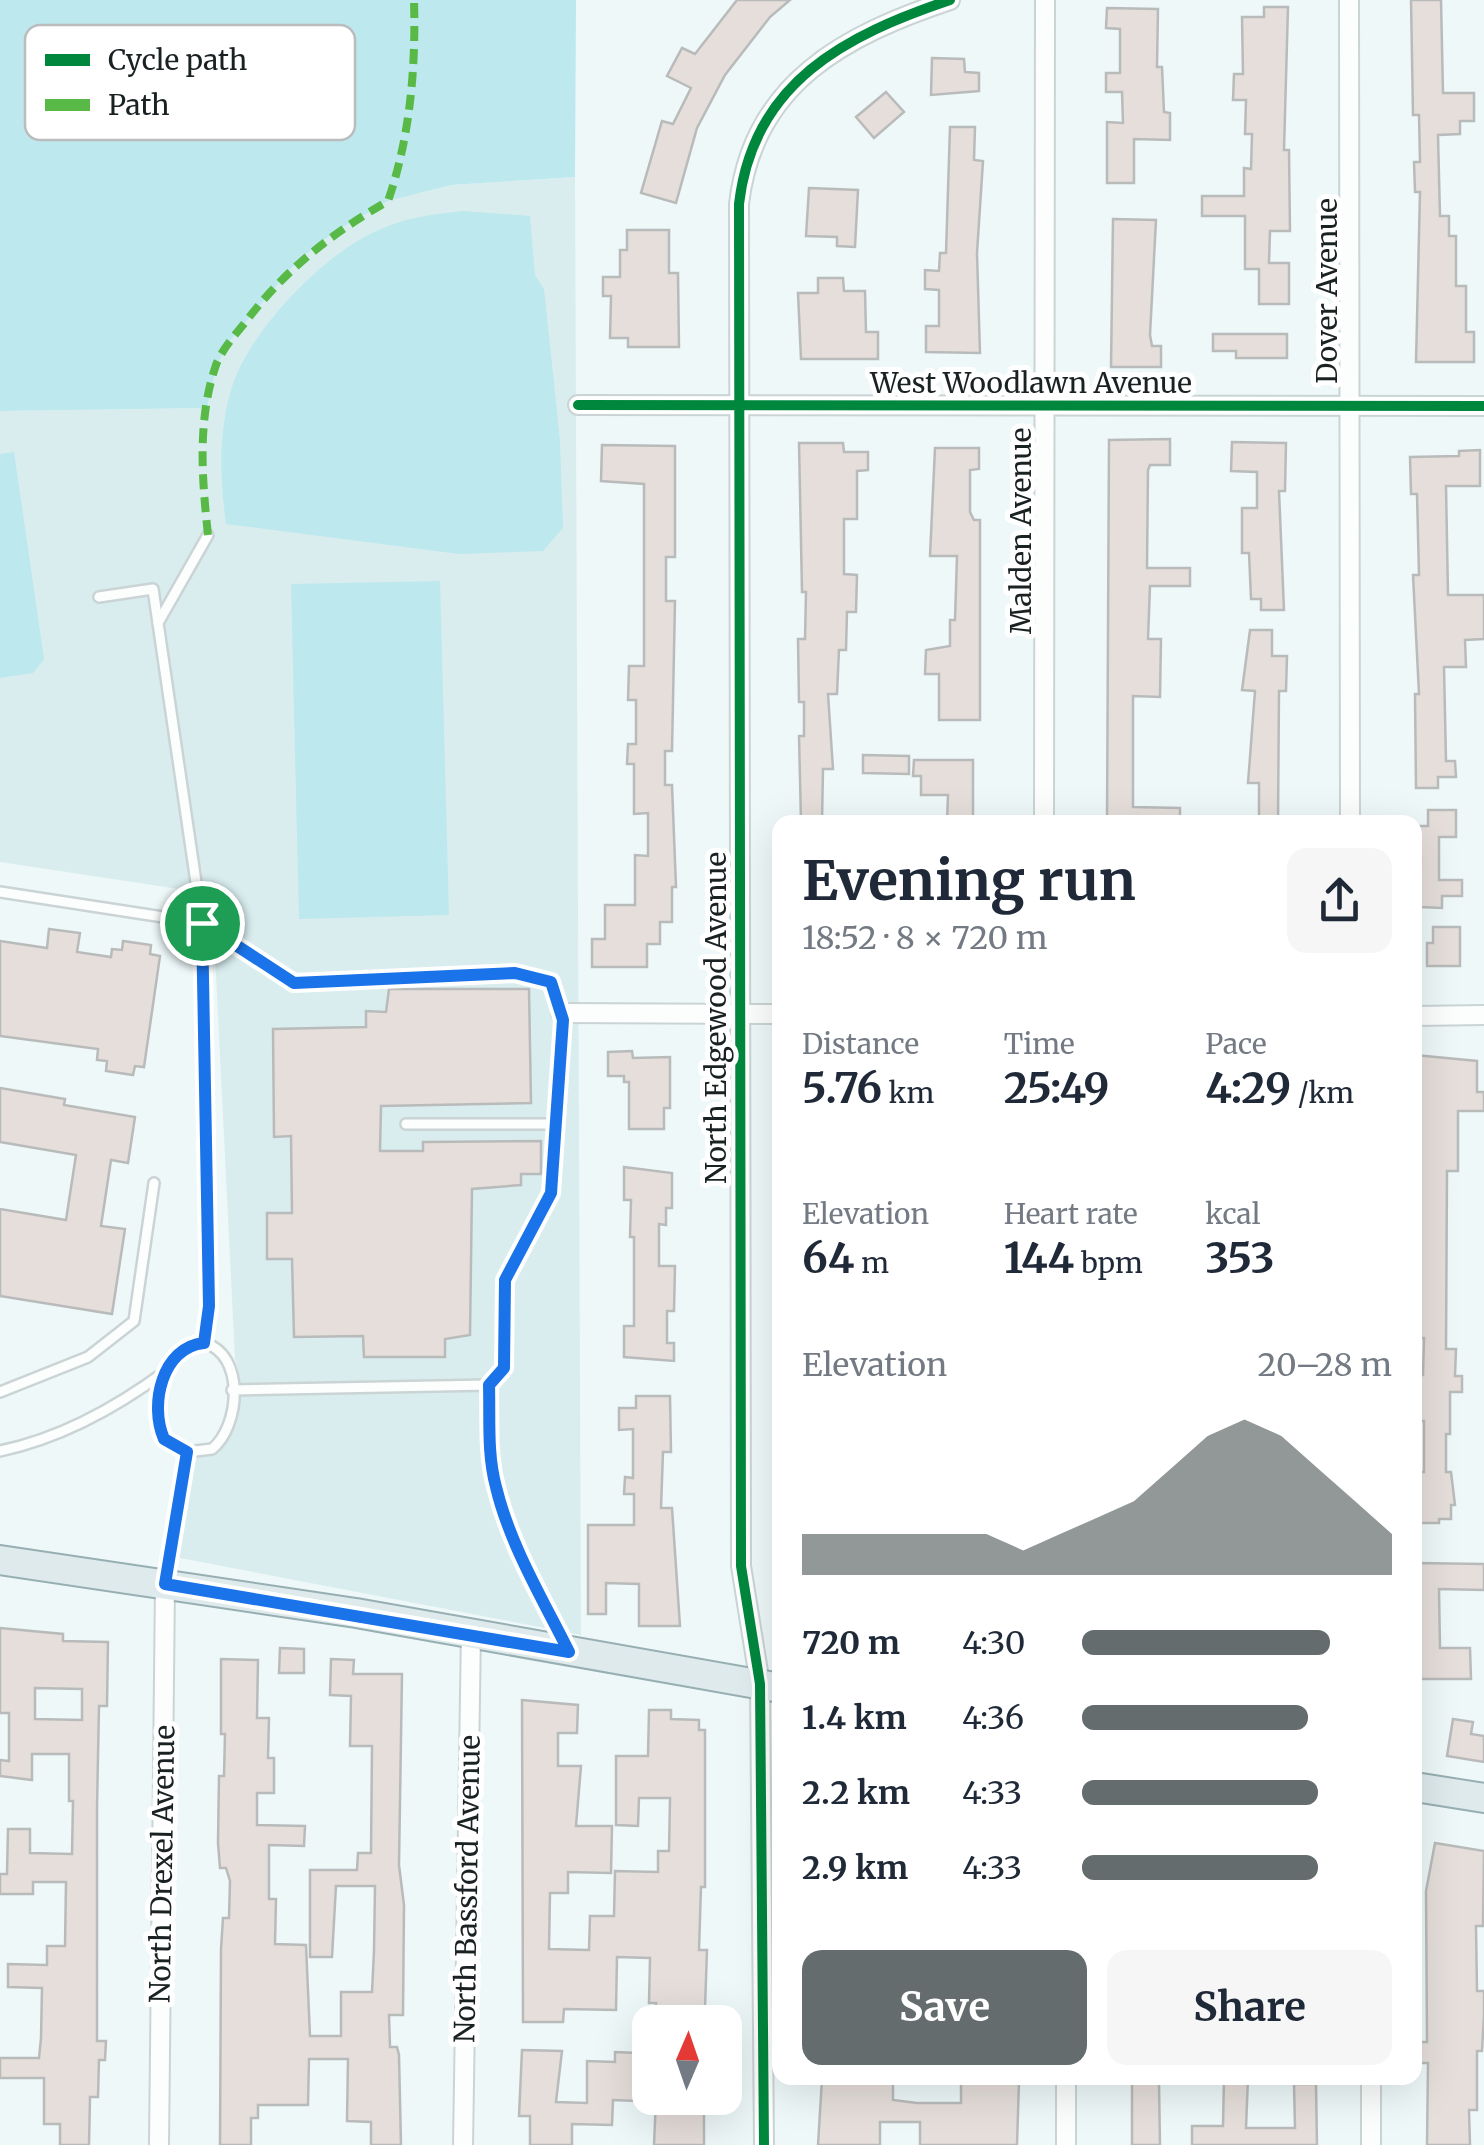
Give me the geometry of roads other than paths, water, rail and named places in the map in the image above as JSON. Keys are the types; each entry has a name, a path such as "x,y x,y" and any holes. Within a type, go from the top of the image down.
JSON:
{"main road":[{"path":"0,1560 471,1632 770,1686"},
{"path":"1422,1788 1484,1798"}],"street":[{"name":"North Edgewood Avenue","path":"764,2145 770,1686 741,1566 739,204 749,151 780,102 850,38 950,0"},
{"name":"Malden Avenue","path":"1044,815 1045,0"},
{"name":"Dover Avenue","path":"1349,0 1350,815"},
{"name":"West Woodlawn Avenue","path":"578,406 1484,406"},
{"path":"561,1013 772,1014"},
{"path":"1422,1016 1484,1016"},
{"name":"North Drexel Avenue","path":"159,2145 165,1584"},
{"name":"North Bassford Avenue","path":"463,2145 471,1632"},
{"path":"1066,2085 1066,2145"},
{"path":"1371,2085 1371,2145"}],"lane":[{"path":"158,622 208,535"},
{"path":"99,596 153,589 202,923 209,1306 204,1343"},
{"path":"0,892 202,923 294,983 534,974 551,982 561,1013 551,1193 505,1280 504,1368 489,1385 490,1454 498,1496 514,1541 569,1652"},
{"path":"406,1124 557,1124"},
{"path":"0,1392 88,1357 134,1321 154,1183"},
{"path":"0,1451 53,1436 90,1420 166,1370 182,1349 204,1343 217,1346 232,1362 232,1390 220,1442 212,1449 187,1452 164,1439 160,1429 166,1370"},
{"path":"232,1390 489,1385"},
{"path":"165,1584 187,1452"}]}
